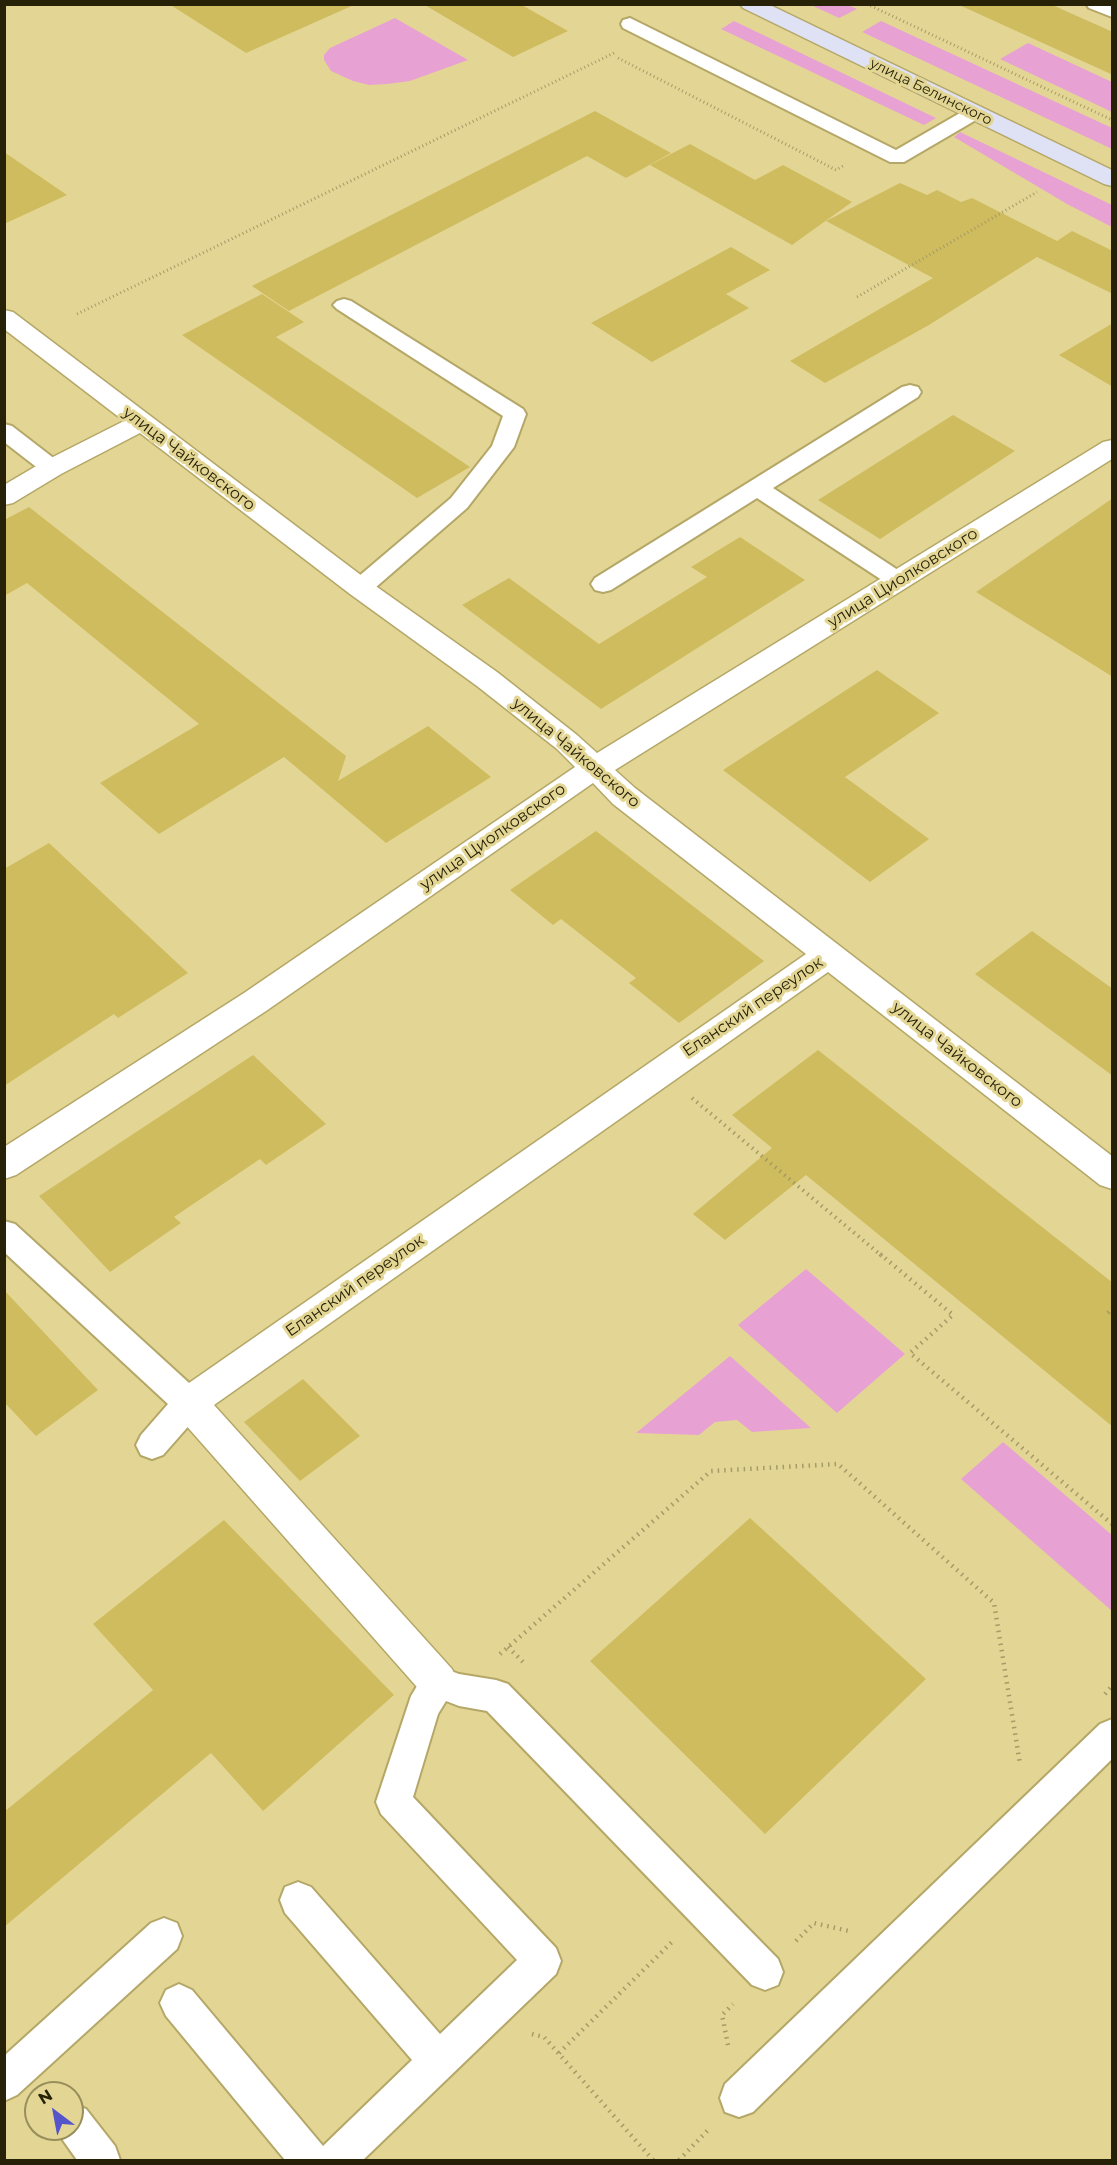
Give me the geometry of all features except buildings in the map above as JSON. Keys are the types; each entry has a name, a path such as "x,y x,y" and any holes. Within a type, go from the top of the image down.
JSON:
{"main road":[{"name":"улица Белинского","path":"750,4 1113,179"}],"street":[{"name":"улица Чайковского","path":"4,317 360,588 487,679 567,742 624,796 1113,1175"},
{"path":"4,496 52,468 141,423"},
{"name":"улица Циолковского","path":"4,1166 255,1002 566,786 1113,448"},
{"name":"Еланский переулок","path":"189,1403 800,973 829,956"},
{"path":"189,1403 448,1686"}],"lane":[{"path":"1095,4 1113,12"},
{"path":"630,24 897,158 974,112"},
{"path":"344,305 515,414 503,447 459,503 360,588"},
{"path":"603,584 910,392"},
{"path":"4,431 52,468"},
{"path":"757,488 899,580"},
{"path":"4,1233 189,1403 152,1445"},
{"path":"336,2160 543,1961 394,1802 423,1708 448,1686 496,1695 765,1972"},
{"path":"739,2098 1113,1736"},
{"path":"298,1900 439,2062"},
{"path":"4,2082 164,1936"},
{"path":"179,2002 310,2160"},
{"path":"84,2139 101,2160"}],"path":[{"path":"867,4 1113,120"},
{"path":"77,314 612,54 836,170"},
{"path":"858,297 1037,192"},
{"path":"660,1071 953,1315 910,1353 1113,1524"},
{"path":"1108,1313 1113,1309"},
{"path":"448,1686 711,1471 838,1464 994,1603 1022,1776"},
{"path":"558,2053 704,1910"},
{"path":"544,2037 653,2160"}],"shaded area":[{"path":"811,5 848,5 857,9 839,18"},
{"path":"395,18 468,60 410,81 387,84 369,85 331,71 324,60 324,55 330,48"},
{"path":"734,21 936,118 924,125 721,29"},
{"path":"881,21 1112,128 1112,149 862,32"},
{"path":"1028,43 1112,82 1112,112 1000,59"},
{"path":"960,132 1112,205 1112,227 1067,204 954,137"},
{"path":"806,1269 905,1354 837,1413 738,1325"},
{"path":"730,1356 811,1428 752,1432 737,1420 715,1422 699,1435 636,1433"},
{"path":"1003,1442 1112,1535 1112,1611 961,1479"}]}
